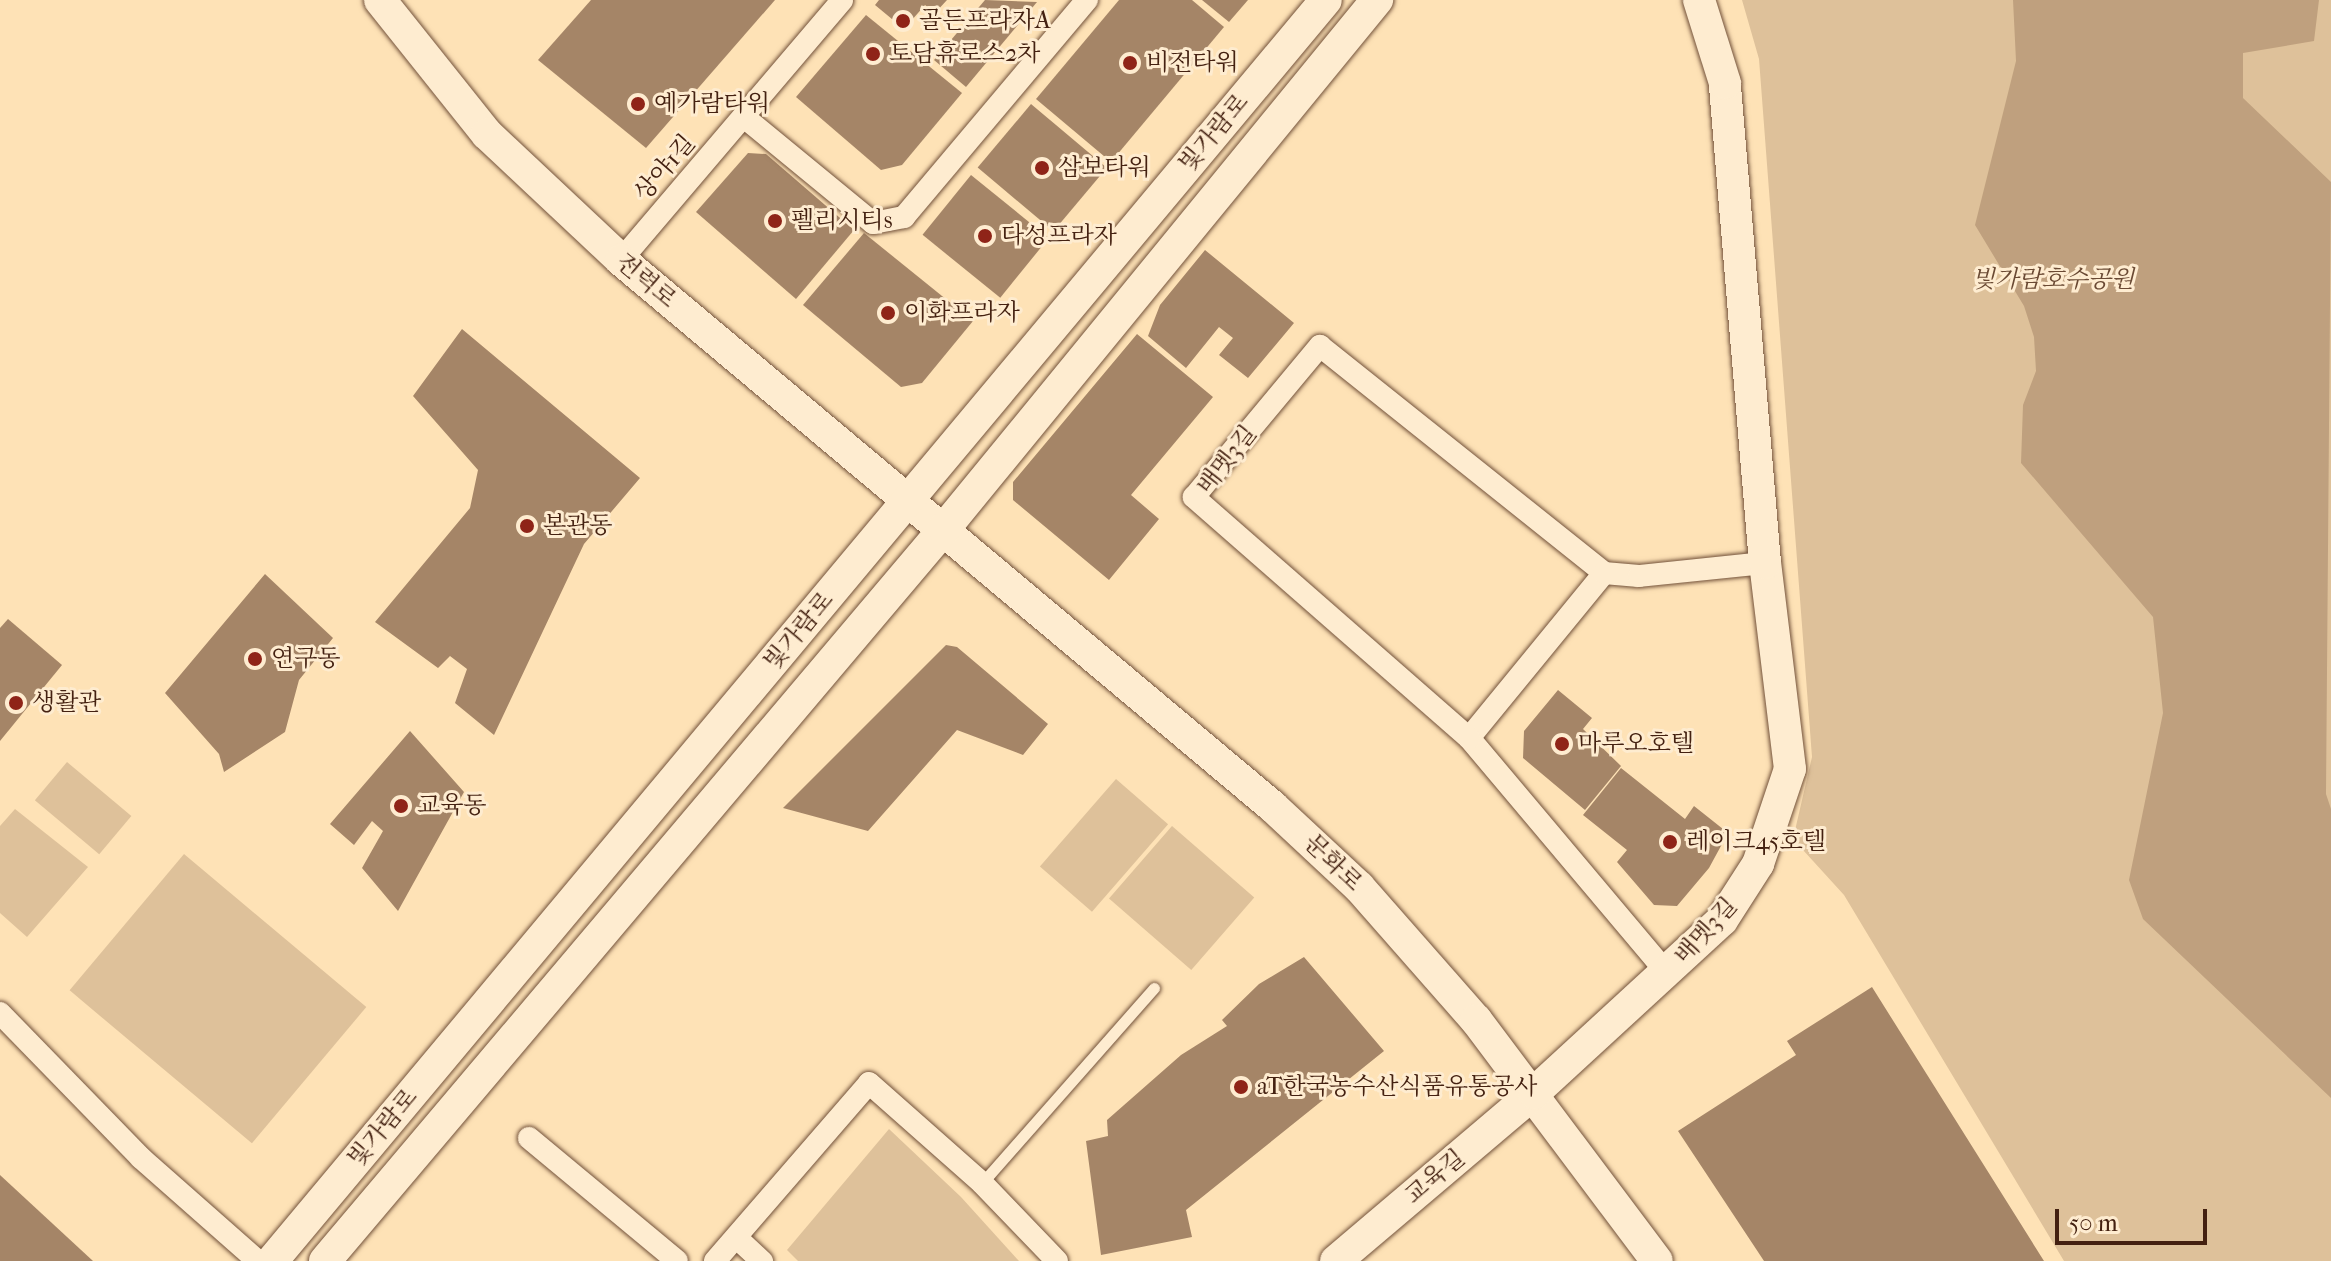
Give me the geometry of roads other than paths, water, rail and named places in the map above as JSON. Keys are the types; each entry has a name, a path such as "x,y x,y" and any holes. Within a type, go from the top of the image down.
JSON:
{"main road":[{"name":"전력로","path":"380,0 487,134 621,260 944,529"},
{"name":"빛가람로","path":"272,1261 1326,0"},
{"name":"빛가람로","path":"325,1261 944,529 1377,0"},
{"name":"배멧3길","path":"1534,1093 1722,920 1758,864 1790,769 1765,563 1725,83 1699,0"},
{"name":"문화로","path":"944,529 1359,887 1534,1093 1657,1261"},
{"name":"교육길","path":"1336,1261 1534,1093"}],"street":[{"name":"상야1길","path":"621,260 842,0"},
{"path":"744,117 873,223 904,217 1087,0"},
{"name":"배멧3길","path":"1604,573 1320,346 1194,497 1374,648 1469,738 1667,973"},
{"path":"1469,738 1604,573 1639,576 1765,563"},
{"path":"0,1013 198,1207 258,1261"},
{"path":"715,1261 738,1239 869,1083 982,1183 1057,1261"},
{"path":"529,1138 677,1261"},
{"path":"738,1239 762,1261"}],"lane":[{"path":"982,1183 1154,988"}],"place":[{"name":"골든프라자A","path":"903,21"},
{"name":"토담휴로스2차","path":"873,54"},
{"name":"비전타워","path":"1130,63"},
{"name":"예가람타워","path":"638,104"},
{"name":"삼보타워","path":"1042,168"},
{"name":"펠리시티s","path":"775,221"},
{"name":"다성프라자","path":"985,236"},
{"name":"이화프라자","path":"888,313"},
{"name":"본관동","path":"527,526"},
{"name":"연구동","path":"255,659"},
{"name":"생활관","path":"16,703"},
{"name":"마루오호텔","path":"1562,744"},
{"name":"교육동","path":"401,806"},
{"name":"레이크45호텔","path":"1670,842"},
{"name":"aT한국농수산식품유통공사","path":"1241,1087"}],"park label":[{"name":"빛가람호수공원","path":"2053,280"}]}
